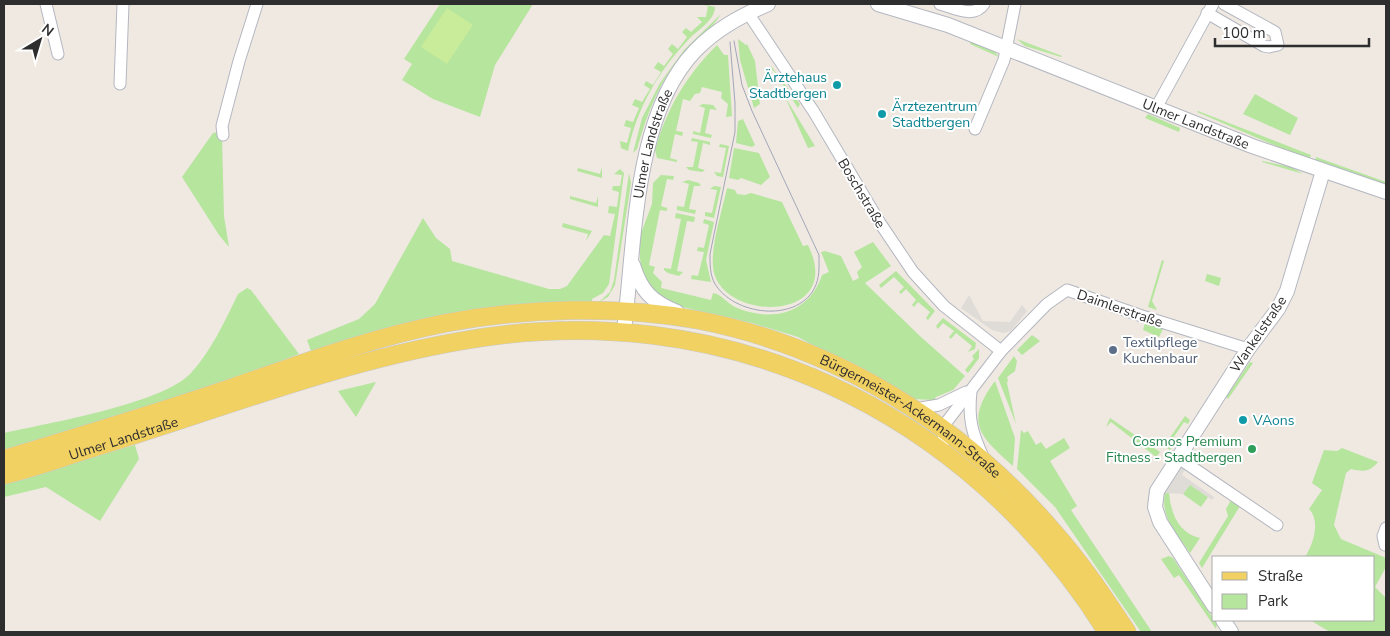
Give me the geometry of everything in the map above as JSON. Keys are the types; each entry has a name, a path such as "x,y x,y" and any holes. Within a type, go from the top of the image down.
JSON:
{"main road":[{"name":"Bürgermeister-Ackermann-Straße","path":"4,459 124,424 366,343 446,323 528,313 626,311 700,320 768,338 814,356 881,389 944,430 986,464 1053,530 1126,632"},
{"name":"Bürgermeister-Ackermann-Straße","path":"320,375 459,341 557,329 624,330 696,343 752,356 793,370 885,414 942,450 990,490 1025,524 1071,580 1107,632"},
{"name":"Ulmer Landstraße","path":"4,475 127,438 320,375"}],"street":[{"path":"46,4 58,54"},
{"path":"120,84 124,4"},
{"path":"223,134 222,126 239,61 257,4"},
{"name":"Ulmer Landstraße","path":"624,330 639,192 659,107 670,84 694,52 744,8 768,4"},
{"name":"Ulmer Landstraße","path":"878,4 900,9 1008,48 1156,108 1323,171 1386,192"},
{"path":"940,4 972,12 979,10 984,4"},
{"path":"975,129 1008,48 1015,4"},
{"path":"1156,108 1210,8 1264,46 1269,47 1278,44 1275,32 1224,4"},
{"name":"Boschstraße","path":"744,8 814,112 880,223 912,272 944,306 1001,351"},
{"name":"Wankelstraße","path":"1212,603 1162,527 1157,513 1157,491 1176,457 1248,349 1278,309 1287,291 1323,171"},
{"path":"632,262 637,278 650,297 659,305 700,320"},
{"name":"Daimlerstraße","path":"942,450 944,430 950,417 971,389 1001,351 1047,304 1067,290 1248,349"},
{"path":"971,389 970,428 986,464"},
{"name":"Daimlerstraße","path":"914,409 939,405 971,389"},
{"path":"1176,457 1278,525"},
{"path":"1385,545 1382,536 1386,528"},
{"path":"1224,621 1231,632"}],"green space":[{"path":"440,4 533,4 495,65 480,117 433,99 402,80 412,64 404,59"},
{"path":"701,4 715,7 712,16 678,51 659,77 643,105 628,151 621,148 620,141 627,143 631,128 624,126 626,120 633,122 639,108 632,105 635,99 642,102 650,89 644,85 646,81 653,85 661,72 654,68 658,62 664,66 673,54 668,49 672,44 678,49 687,37 682,32 686,28 691,32 702,22 697,17 706,17 708,6"},
{"path":"447,8 473,25 447,64 421,47"},
{"path":"721,14 712,26 680,57 665,78 649,112 637,149 633,153 642,118 660,83 684,50"},
{"path":"738,39 747,44 755,61 760,104 754,108 740,60"},
{"path":"1017,39 1062,56 1025,46"},
{"path":"971,42 994,51 999,57 970,44"},
{"path":"717,45 724,55 728,55 732,116 726,117 728,104 721,98 722,92 702,87 700,93 695,94 690,101 683,99 676,131 683,132 682,136 675,134 670,158 677,160 677,162 657,158 655,150 672,106 687,81"},
{"path":"771,66 800,104 798,108 774,71 771,70"},
{"path":"1255,94 1298,118 1290,135 1243,114"},
{"path":"785,97 815,146 808,148"},
{"path":"703,104 713,105 717,110 710,109 705,133 712,135 711,138 693,134 693,131 700,133 705,108 699,106"},
{"path":"1197,112 1311,155 1309,160"},
{"path":"1148,114 1180,128 1179,132 1145,118"},
{"path":"743,119 755,145 752,147 736,143 738,121"},
{"path":"219,132 222,138 224,216 229,247 219,235 182,177 213,133"},
{"path":"692,138 710,142 710,145 703,143 698,168 705,170 702,172 689,170 686,167 693,167 698,142 691,141"},
{"path":"720,144 729,146 723,177 717,176 714,172 721,173 726,148 719,147"},
{"path":"734,148 759,153 770,177 761,185 741,178 738,180 729,178"},
{"path":"1316,157 1386,182 1386,184 1315,162"},
{"path":"1262,162 1291,167 1303,174"},
{"path":"602,167 602,178 577,171 578,168 600,174"},
{"path":"620,169 624,173 609,284 603,293 592,299 592,303 357,338 311,351 307,340 359,319 375,304 423,218 436,238 450,249 452,261 549,289 560,289 567,286 604,235 610,236 615,214 608,213 609,206 617,207 619,192 612,190 613,186 620,186 622,175 614,174"},
{"path":"629,173 631,183 615,285 608,297 599,302 610,292 614,280"},
{"path":"661,175 674,176 673,180 667,179 661,206 667,208 667,211 660,210 649,265 655,267 653,273 662,282 661,288 711,300 713,293 735,307 749,312 775,314 787,312 808,299 822,275 829,272 821,252 825,251 841,256 853,281 859,278 857,272 862,267 854,252 873,242 891,266 865,283 965,376 953,390 936,397 934,400 913,399 798,337 752,323 673,305 654,294 642,275 640,236 652,204 653,183"},
{"path":"688,180 699,183 701,186 694,186 689,209 696,210 695,214 677,210 677,206 684,207 689,184 682,182"},
{"path":"714,186 721,187 714,218 705,216 705,212 712,213 717,190 710,189"},
{"path":"727,188 735,190 737,194 745,195 751,193 782,202 803,246 808,245 815,271 810,290 796,301 777,307 756,305 735,298 720,285 713,267 713,258 715,238"},
{"path":"570,196 596,203 598,196 598,207 570,199"},
{"path":"676,213 695,217 694,222 687,221 677,271 683,272 679,276 664,270 664,268 671,269 681,219 675,218"},
{"path":"704,219 714,222 706,260 711,282 691,279 692,275 698,276 704,252 697,251 698,247 704,248 709,225 703,223"},
{"path":"563,223 592,231 586,241 588,234 562,227"},
{"path":"1162,260 1164,261 1152,301 1157,310 1148,307"},
{"path":"896,271 935,311 928,320 926,318 930,312 918,302 914,307 912,305 916,300 906,289 901,294 899,292 904,287 894,277 881,288 879,285"},
{"path":"1207,274 1221,278 1219,286 1205,281"},
{"path":"247,288 251,290 299,354 192,395 4,453 4,433 103,411 156,394 176,384 191,373 205,355 238,294"},
{"path":"943,318 976,343 975,349 968,352 972,346 956,333 951,339 949,337 954,331 943,323 938,329 936,326"},
{"path":"1145,323 1163,329 1159,337 1143,330"},
{"path":"1032,335 1040,341 1022,355 1017,350"},
{"path":"979,349 979,358 968,373 965,370 974,359 972,356"},
{"path":"1014,356 1017,361 1015,371 1007,377 1007,383 1016,424 998,378"},
{"path":"1250,362 1253,363 1228,399 1226,397"},
{"path":"995,381 1015,438 1013,466 992,446 980,428 978,418 980,408"},
{"path":"376,382 356,417 338,391"},
{"path":"1185,416 1190,420 1188,424 1184,422 1169,444 1173,446 1170,450 1164,446"},
{"path":"1110,418 1160,452 1156,457 1111,422 1106,427"},
{"path":"1021,430 1024,433 1028,431 1036,445 1041,442 1046,449 1064,438 1070,448 1050,461 1077,506 1071,510 1152,632 1141,632 1055,507 1017,469"},
{"path":"135,445 139,459 100,521 46,487 4,497 4,483"},
{"path":"1342,448 1378,462 1369,469 1363,471 1351,469 1346,473 1334,525 1341,539 1386,558 1386,567 1375,587 1375,556 1306,556 1315,533 1315,520 1309,509 1322,490 1312,483 1324,450 1337,451"},
{"path":"1190,484 1208,497 1201,507 1183,494"},
{"path":"1165,493 1169,493 1174,515 1181,527 1186,532 1200,538 1190,553 1167,518 1164,502"},
{"path":"1231,500 1240,506 1202,568 1199,563 1228,516 1226,509"},
{"path":"1169,556 1173,558 1212,616 1212,621 1215,621 1217,624 1216,629 1179,575 1174,578 1161,559"},
{"path":"1375,587 1386,598 1386,632 1330,632 1312,621 1375,621"}],"shaded area":[{"path":"969,295 983,321 1010,322 1022,305 1027,311 1011,331 1003,333 992,330 961,308"},
{"path":"1186,468 1182,475 1214,497 1212,500 1190,485 1183,494 1165,493 1178,469"}],"tram line":[{"path":"730,42 735,103 735,132 710,254 711,273 713,281 724,295 736,303 764,311 779,311 793,307 805,300 814,289 818,277 819,255 752,111 742,85 734,41"}],"place":[{"name":"Ärztehaus Stadtbergen","path":"837,85"},
{"name":"Ärztezentrum Stadtbergen","path":"882,114"},
{"name":"Textilpflege Kuchenbaur","path":"1113,350"},
{"name":"VAons","path":"1243,420"},
{"name":"Cosmos Premium Fitness - Stadtbergen","path":"1252,449"}]}
